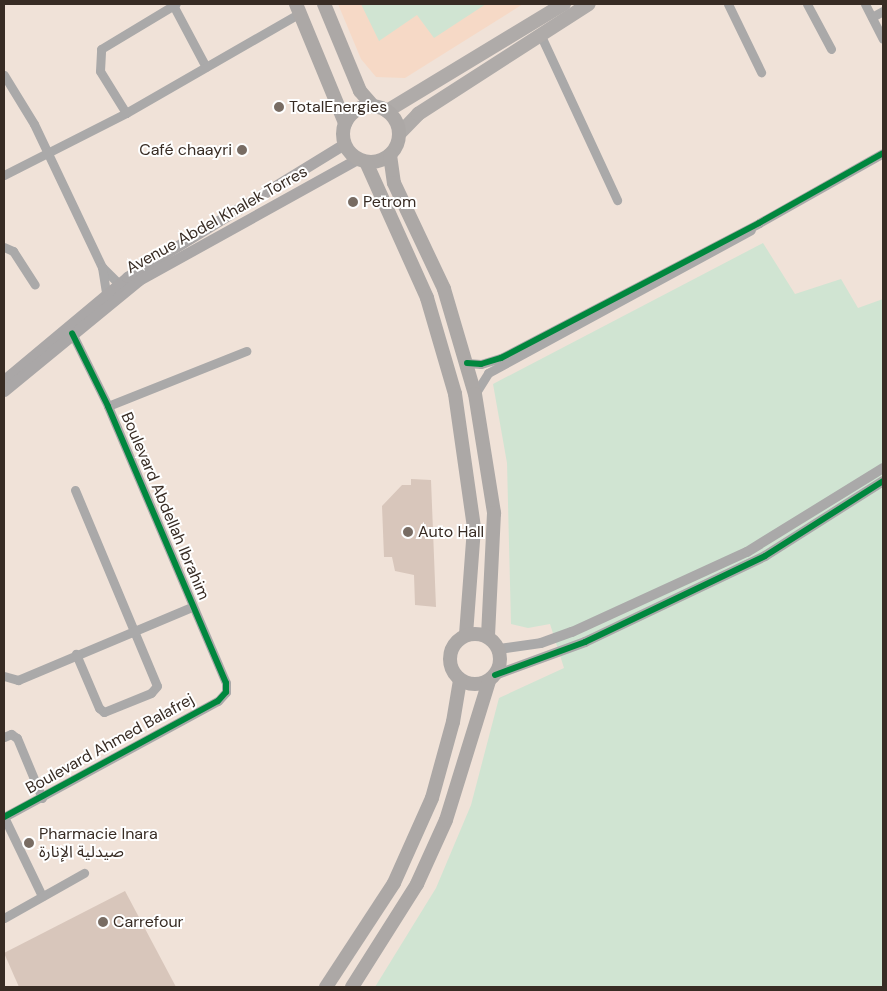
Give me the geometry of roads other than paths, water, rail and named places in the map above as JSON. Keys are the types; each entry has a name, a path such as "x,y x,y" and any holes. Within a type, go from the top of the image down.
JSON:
{"highway":[{"path":"324,4 360,91 373,106 387,111 399,134 390,156 394,183 444,289 467,363 475,394 494,512 488,637"},
{"path":"298,8 345,123 344,144 361,160 427,298 455,394 468,464 474,528 466,635 452,647 449,656 450,665 460,680 474,685 492,678"},
{"path":"345,123 356,110 373,106"},
{"path":"361,160 390,156"},
{"path":"352,987 417,884 446,820 492,678 500,667 499,649 488,637 466,635"},
{"path":"326,987 394,883 432,798 453,722 460,680"}],"main road":[{"path":"387,111 564,4"},
{"path":"399,134 418,114 589,4"},
{"name":"Avenue Abdel Khalek Torres","path":"4,380 118,283 344,144"},
{"name":"Avenue Abdel Khalek Torres","path":"4,391 72,333 147,275 361,160"}],"street":[{"path":"126,113 100,71 101,50 175,4 206,67"},
{"path":"728,4 760,72"},
{"path":"806,4 831,49"},
{"path":"864,4 883,39"},
{"path":"4,174 126,113 206,67 298,8"},
{"path":"872,18 883,11"},
{"path":"541,36 617,200"},
{"path":"4,75 47,152 102,267 106,293"},
{"path":"467,363 481,364 501,358 759,224 883,152"},
{"path":"475,394 488,373 727,246 759,224"},
{"path":"4,247 13,251 35,285"},
{"path":"102,267 118,283"},
{"name":"Boulevard Abdellah Ibrahim","path":"72,333 108,406 226,684 226,692"},
{"path":"108,406 246,351"},
{"path":"499,649 541,643 572,632 747,552 883,468"},
{"path":"492,678 585,642 765,556 883,481"},
{"path":"75,490 157,686 109,712 99,708 76,654"},
{"path":"4,676 18,680 76,654 192,607"},
{"name":"Boulevard Ahmed Balafrej","path":"4,817 218,701 226,692"},
{"path":"4,737 11,734 17,738 42,798"},
{"path":"4,817 42,896"},
{"path":"5,915 84,873"}],"place":[{"name":"TotalEnergies","path":"279,107"},
{"name":"Café chaayri","path":"242,150"},
{"name":"Petrom","path":"353,202"},
{"name":"Auto Hall","path":"408,532"},
{"name":"Pharmacie Inara صيدلية الإنارة","path":"29,843"},
{"name":"Carrefour","path":"103,922"}]}
